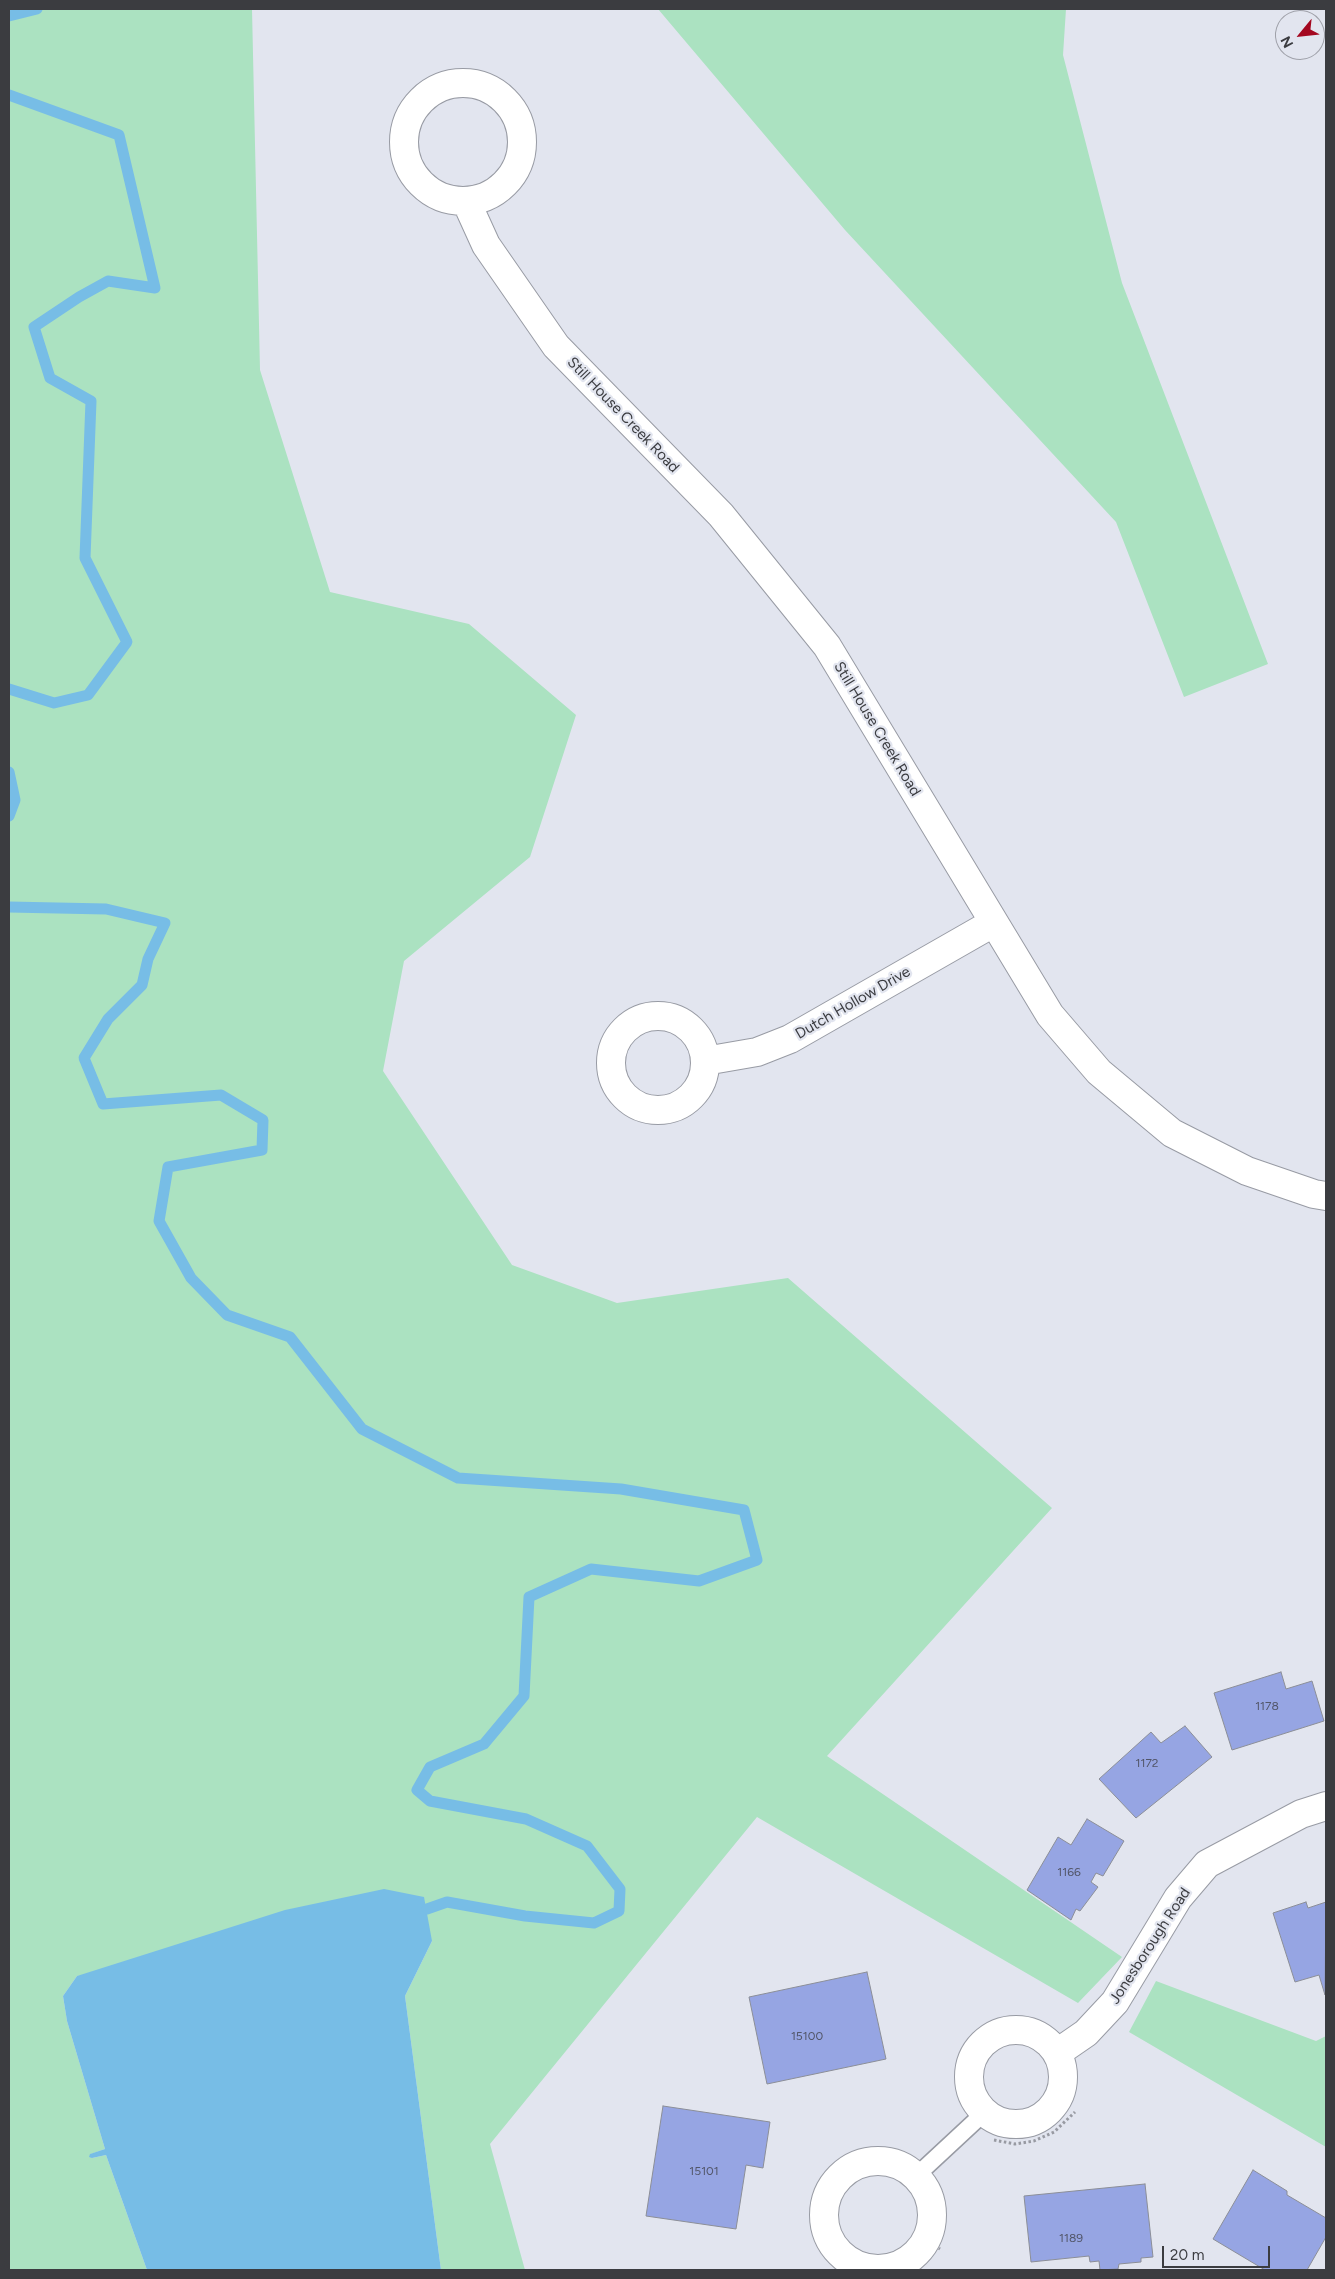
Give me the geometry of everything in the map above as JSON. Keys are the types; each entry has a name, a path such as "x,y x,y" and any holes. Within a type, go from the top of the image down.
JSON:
{"street":[{"path":"470,83 489,88 505,100 516,116 522,135 521,154 514,172 502,187 486,198 466,201 446,199 429,190 415,177 406,159 404,140 408,121 418,104 432,91 450,84 470,83"},
{"name":"Still House Creek Road","path":"466,201 486,245 556,346 721,516 827,646 993,923 1056,1022 1099,1072 1172,1133 1247,1171 1314,1194 1326,1196"},
{"name":"Dutch Hollow Drive","path":"705,1061 756,1052 790,1039 993,923"},
{"name":"Jonesborough Road","path":"1057,2053 1086,2033 1114,2002 1178,1898 1207,1864 1301,1814 1326,1806"},
{"path":"1019,2030 1034,2033 1047,2041 1057,2053 1063,2068 1064,2084 1059,2099 1049,2112 1036,2120 1021,2124 987,2125 971,2092 969,2077 971,2062 978,2049 990,2038 1004,2032 1019,2030"},
{"path":"876,2161 893,2163 909,2171 924,2182 921,2183 929,2198 932,2214 930,2231 913,2264 880,2270 863,2268 848,2261 836,2249 828,2235 824,2219 825,2202 832,2186 844,2173 858,2165 876,2161"}],"lane":[{"path":"924,2182 964,2133 987,2125"}],"path":[{"path":"987,2125 1014,2144 1034,2141 1054,2132 1074,2112"},
{"path":"924,2182 941,2211 937,2247 940,2249"}],"green space":[{"path":"9,9 252,9 260,370 330,592 469,624 576,715 530,857 404,961 383,1071 512,1265 617,1303 788,1278 1052,1508 827,1756 1122,1957 1078,2003 757,1817 490,2144 525,2270 441,2270 405,1996 432,1941 77,1976 63,1996 67,2021 105,2149 91,2154 92,2158 106,2155 147,2270 9,2270"},
{"path":"658,9 1066,9 1063,55 1122,283 1268,664 1184,697 1116,522 845,230"},
{"path":"1156,1981 1316,2041 1326,2036 1326,2147 1129,2032"}],"water":[{"path":"384,1889 424,1897 432,1941 405,1996 441,2270 147,2270 106,2155 89,2157 90,2154 105,2149 67,2021 63,1996 77,1976 285,1910"}],"building":[{"path":"1281,1672 1286,1689 1312,1681 1324,1721 1232,1750 1214,1693"},
{"path":"1185,1726 1212,1757 1136,1818 1099,1779 1151,1732 1161,1743"},
{"path":"1087,1819 1124,1841 1103,1876 1096,1873 1091,1882 1098,1887 1080,1911 1076,1909 1071,1920 1027,1890 1058,1837 1071,1845"},
{"path":"1306,1902 1308,1908 1326,1902 1325,1995 1319,1975 1295,1982 1273,1913"},
{"path":"867,1972 886,2059 767,2084 749,1997"},
{"path":"663,2106 770,2122 763,2168 746,2165 736,2229 646,2216"},
{"path":"1253,2170 1287,2191 1287,2195 1326,2218 1326,2237 1307,2270 1265,2270 1213,2239"},
{"path":"1145,2184 1153,2257 1141,2258 1141,2262 1119,2264 1118,2269 1100,2270 1099,2261 1090,2262 1089,2256 1031,2262 1024,2196"}],"waterway":[{"path":"9,16 37,9"},
{"path":"9,95 119,135 155,288 108,281 79,297 34,327 50,378 91,401 85,558 127,642 88,695 54,703 9,689"},
{"path":"9,772 15,800 9,816"},
{"path":"9,907 106,909 165,923 148,959 142,985 108,1019 84,1058 103,1104 221,1095 263,1120 262,1150 168,1167 159,1221 191,1278 227,1315 290,1337 362,1429 458,1478 621,1489 744,1510 757,1560 699,1581 591,1569 529,1597 524,1696 484,1744 430,1767 417,1790 430,1801 526,1819 587,1846 620,1889 619,1911 594,1923 525,1916 447,1902 427,1909"}]}
